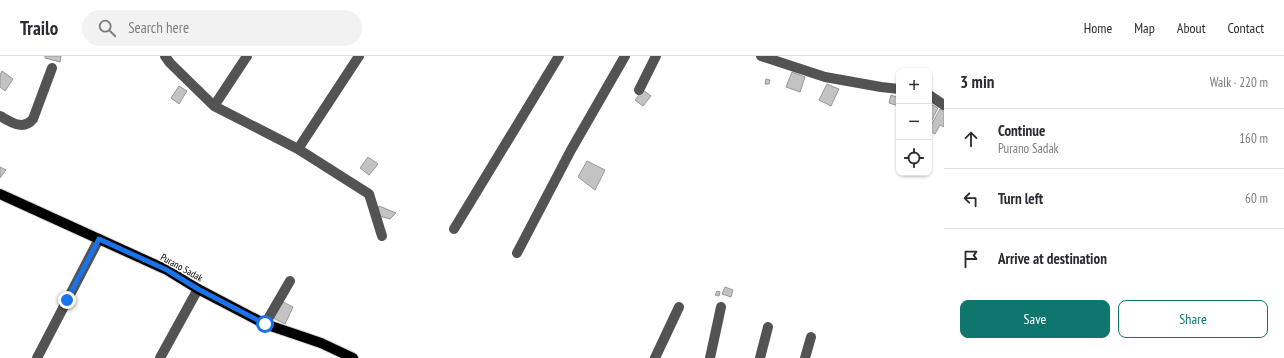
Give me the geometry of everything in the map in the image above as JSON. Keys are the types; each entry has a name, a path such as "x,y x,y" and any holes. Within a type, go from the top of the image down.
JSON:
{"main road":[{"name":"Purano Sadak","path":"0,194 167,270 198,289 265,324 321,343 354,358"}],"street":[{"path":"165,56 170,63 214,106 298,148 369,194 382,236"},
{"path":"214,106 247,56"},
{"path":"298,148 359,56"},
{"path":"454,229 559,56"},
{"path":"517,254 572,150 625,56"},
{"path":"639,90 656,56"},
{"path":"761,56 825,77 896,89"},
{"path":"0,116 20,126 30,123 33,119 52,68"},
{"path":"932,97 944,106"},
{"path":"37,358 99,239"},
{"path":"265,324 290,281"},
{"path":"160,358 198,289"},
{"path":"655,358 678,307"},
{"path":"710,358 721,307"},
{"path":"760,358 768,327"},
{"path":"805,358 811,337"}],"building":[{"path":"45,56 61,56 60,62 45,58"},
{"path":"2,71 13,79 5,91 0,87 0,75"},
{"path":"792,72 805,77 800,92 786,87"},
{"path":"766,79 770,80 769,84 765,84"},
{"path":"827,84 839,89 831,106 819,100"},
{"path":"179,86 187,91 179,104 171,98"},
{"path":"643,90 651,96 643,106 635,100"},
{"path":"891,95 896,97 896,105 889,103"},
{"path":"932,105 938,108 932,120"},
{"path":"940,109 944,111 944,127 940,125 935,134 932,132 932,124"},
{"path":"368,157 378,164 369,175 360,168"},
{"path":"587,161 605,170 595,190 578,177"},
{"path":"0,167 6,170 0,178"},
{"path":"379,206 396,213 390,219 376,215"},
{"path":"725,287 733,290 731,297 722,294"},
{"path":"717,291 720,292 719,296 715,295"},
{"path":"281,301 293,307 285,324 273,318"}],"route":[{"path":"67,300 99,239 167,270 198,289 265,324"}]}
